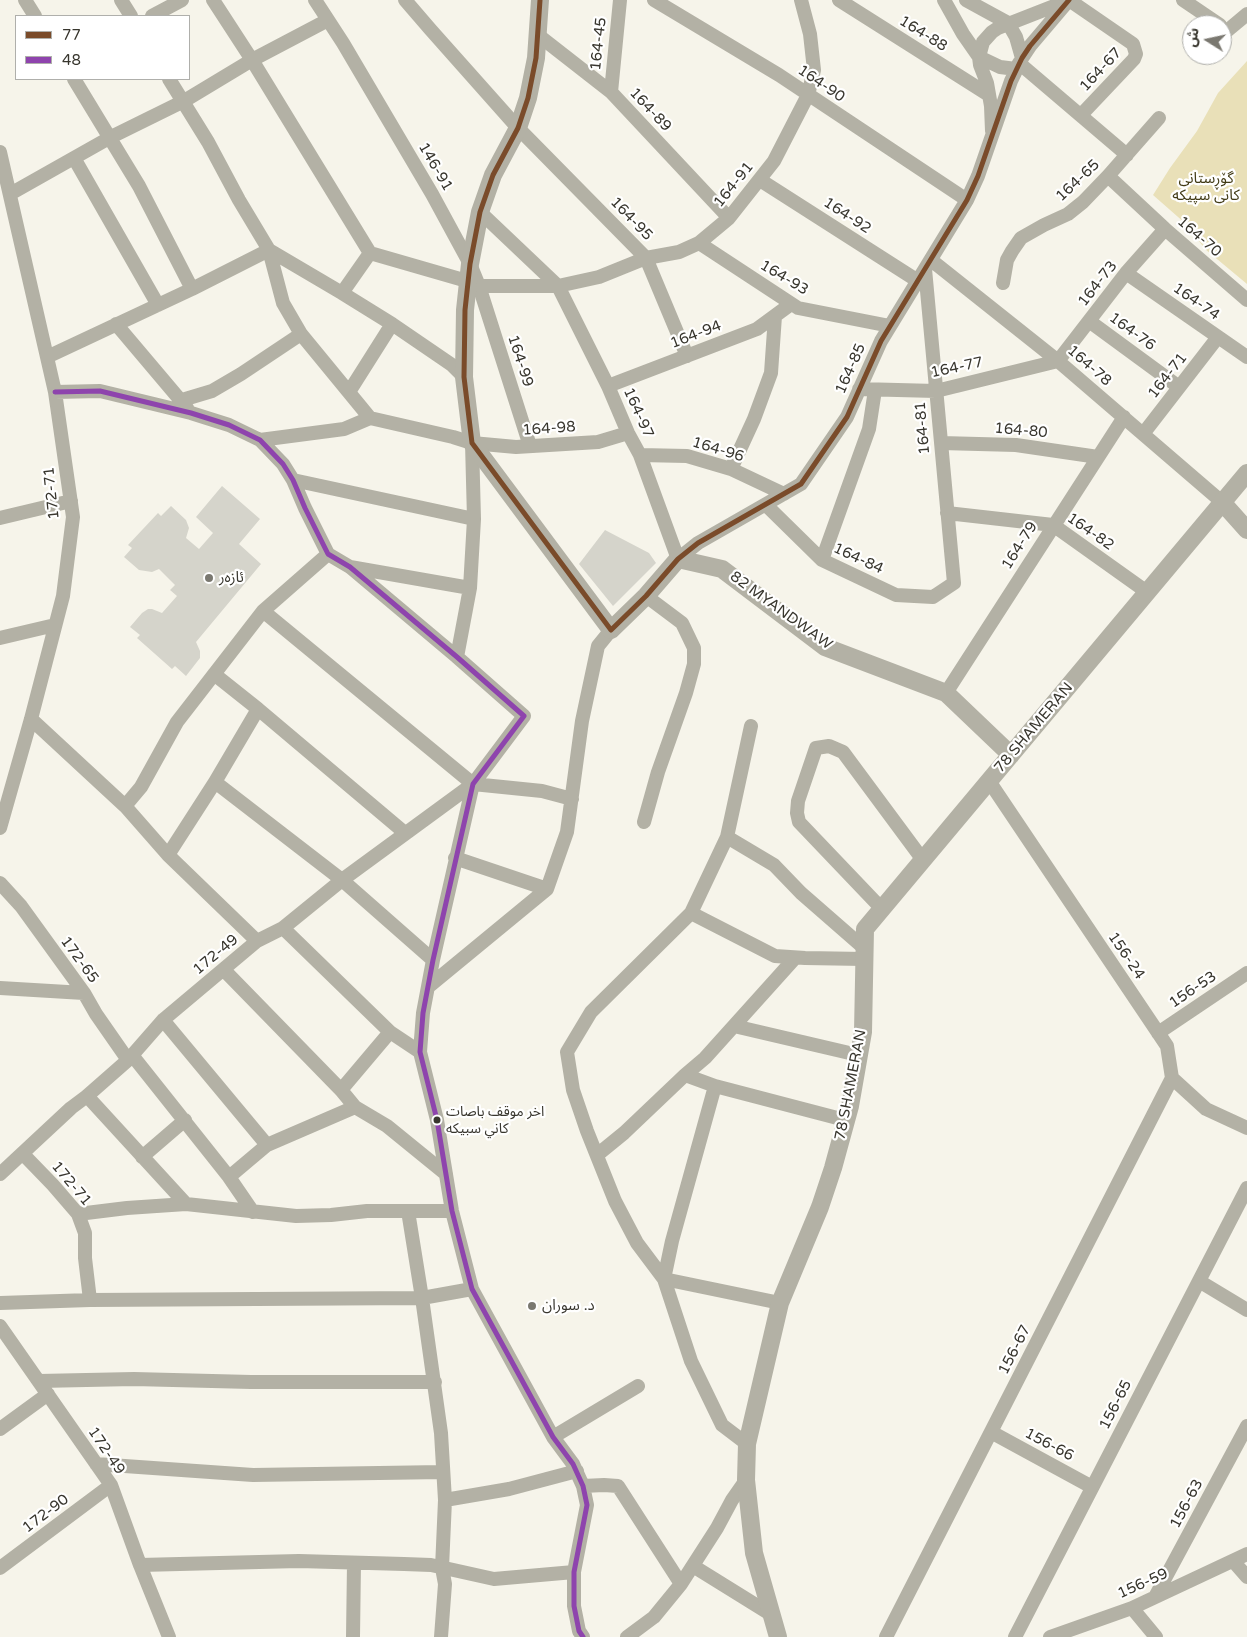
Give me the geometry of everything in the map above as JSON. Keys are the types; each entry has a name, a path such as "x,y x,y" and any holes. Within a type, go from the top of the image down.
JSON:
{"street":[{"path":"25,0 34,15"},
{"path":"121,0 130,15"},
{"path":"154,15 182,0"},
{"path":"213,0 252,60 370,253 473,284 558,286"},
{"name":"146-91","path":"315,0 343,43 432,194 470,264"},
{"name":"164-95","path":"405,0 518,128 646,258 687,356"},
{"path":"457,657 470,588 474,519 472,442 464,377 465,310 473,284 470,264 480,212 493,175 518,128 528,98 538,36 540,0"},
{"name":"164-45","path":"611,92 620,0"},
{"name":"164-90","path":"654,0 779,75 967,200"},
{"name":"164-91","path":"558,286 599,277 646,258 678,252 699,243 729,218 774,161 808,95 814,70 810,34 801,0"},
{"name":"164-88","path":"839,0 989,95"},
{"path":"944,0 979,57 1000,67 1019,63"},
{"path":"966,0 1008,23 1016,37 1019,63 1127,154"},
{"path":"979,57 980,49 987,37 998,28 1069,0"},
{"name":"164-85","path":"678,559 698,543 801,484 847,416 881,341 967,200 978,176 1019,63 1030,46 1069,0"},
{"name":"164-67","path":"1069,0 1133,44 1136,54 1134,59 1081,115"},
{"path":"1183,0 1204,15"},
{"path":"1232,23 1247,14"},
{"path":"10,194 111,137 184,101 252,60 328,20"},
{"name":"164-89","path":"538,36 611,92 729,218"},
{"name":"164-85","path":"979,57 991,106 992,137"},
{"path":"75,80 139,186 192,289"},
{"path":"170,80 208,142 238,200 269,250 283,303 300,334 370,418 344,428 260,440"},
{"name":"164-65","path":"1003,283 1007,260 1021,238 1068,214 1083,202 1158,118"},
{"name":"172-71","path":"0,152 55,392 73,517 62,596 31,719 0,828"},
{"path":"74,158 158,305"},
{"name":"164-70","path":"1108,176 1165,229 1247,300"},
{"name":"164-92","path":"760,180 925,270"},
{"name":"164-97","path":"480,212 558,286 640,455 678,559"},
{"name":"164-73","path":"1058,361 1126,273 1165,229"},
{"name":"164-93","path":"699,243 798,308 890,326"},
{"path":"47,357 192,289 269,250"},
{"path":"269,250 392,324 452,365 464,377"},
{"path":"342,293 370,253"},
{"name":"164-78","path":"925,270 1058,361 1222,502"},
{"name":"164-81","path":"925,270 954,583"},
{"name":"164-74","path":"1126,273 1247,357"},
{"name":"164-99","path":"473,284 530,446"},
{"name":"164-94","path":"608,386 757,329 791,304"},
{"path":"731,469 754,419 770,373 775,316"},
{"name":"164-76","path":"1089,321 1179,387"},
{"path":"116,324 191,413"},
{"path":"349,392 392,324"},
{"path":"182,400 212,391 300,334"},
{"name":"164-71","path":"1143,434 1218,337"},
{"name":"164-77","path":"859,389 936,391 1058,361"},
{"path":"822,560 869,429 875,390"},
{"path":"55,392 100,391 191,413 229,425 260,440 283,464 293,480 328,554 350,567 524,716 473,784 433,960 423,1013 420,1052 437,1120 452,1211 472,1289 554,1438 573,1464 583,1486 588,1505 574,1572 574,1606 579,1631 583,1637"},
{"name":"164-79","path":"946,693 1052,525 1124,417"},
{"name":"164-98","path":"370,418 472,442 516,447 598,442 628,433"},
{"path":"472,442 611,630"},
{"name":"164-80","path":"941,443 1016,445 1098,457"},
{"name":"164-96","path":"640,455 687,456 731,469 784,494"},
{"name":"78 SHAMERAN","path":"778,1637 754,1553 746,1480 747,1444 780,1303 820,1207 850,1106 862,1032 865,930 1247,473"},
{"path":"293,480 474,519"},
{"path":"0,518 71,501"},
{"path":"1222,502 1247,530"},
{"name":"164-84","path":"766,505 822,560 896,595 933,597 954,583"},
{"name":"164-82","path":"947,513 1052,525 1147,592"},
{"path":"125,806 141,786 177,722 264,611 328,554"},
{"path":"428,987 546,889 567,832 582,721 598,646 678,559"},
{"name":"82 MYANDWAW","path":"678,559 722,569 825,647 946,693 1011,755"},
{"path":"350,567 470,588"},
{"path":"644,822 658,772 686,693 694,664 694,648 682,623 646,596"},
{"path":"264,611 473,784 542,791 572,799"},
{"path":"0,638 55,625"},
{"path":"214,674 405,833"},
{"path":"168,855 215,782 258,709"},
{"path":"31,719 125,806 168,855 257,941"},
{"path":"747,1444 722,1424 718,1417 691,1361 664,1279 637,1243 615,1201 573,1090 567,1052 591,1012 691,913 727,837 752,726"},
{"path":"882,909 799,822 797,813 798,801 816,748 829,746 843,752 923,860"},
{"name":"156-24","path":"989,781 1167,1046 1172,1078"},
{"path":"215,782 342,880 433,960"},
{"name":"172-49","path":"0,1174 71,1108 130,1058 163,1020 257,941 283,928 342,880 473,784"},
{"path":"727,837 774,865 800,893 864,953"},
{"path":"455,858 546,889"},
{"name":"172-65","path":"0,883 21,906 84,994 96,1014 130,1058 185,1120 229,1177 253,1212"},
{"path":"691,913 775,956 795,958 864,953"},
{"path":"283,928 390,1032 420,1052"},
{"path":"597,1154 624,1134 705,1058 795,958"},
{"path":"224,970 341,1090 354,1107 388,1126 446,1174"},
{"name":"156-53","path":"1158,1033 1247,973"},
{"path":"0,988 84,994"},
{"path":"163,1020 267,1144"},
{"path":"734,1026 858,1055"},
{"path":"341,1090 390,1032"},
{"path":"685,1075 716,1086 845,1120"},
{"path":"1172,1078 1206,1109 1243,1122"},
{"name":"156-67","path":"886,1637 1172,1078"},
{"path":"664,1279 672,1241 716,1086"},
{"path":"87,1096 186,1204"},
{"path":"229,1177 267,1144 354,1107"},
{"path":"142,1157 185,1120"},
{"name":"172-71","path":"23,1154 78,1214 86,1233 85,1258 90,1300"},
{"name":"156-65","path":"1015,1637 1247,1188"},
{"path":"78,1214 186,1204 296,1216 368,1212 452,1211"},
{"path":"408,1211 435,1382 441,1433 445,1500 442,1568 445,1584 441,1637"},
{"path":"664,1279 780,1303"},
{"path":"1199,1281 1247,1310"},
{"path":"0,1303 90,1300 422,1298 472,1289"},
{"name":"172-49","path":"0,1326 111,1486 168,1637"},
{"path":"39,1381 134,1379 251,1382 435,1382"},
{"path":"554,1438 638,1386"},
{"path":"0,1429 48,1394"},
{"name":"156-63","path":"1156,1597 1247,1426"},
{"name":"156-66","path":"990,1432 1092,1487"},
{"path":"96,1464 253,1475 442,1472"},
{"path":"445,1500 508,1489 577,1472"},
{"path":"627,1637 654,1617 681,1584 718,1528 732,1500 746,1480"},
{"name":"172-90","path":"0,1568 111,1486"},
{"path":"583,1486 618,1486 681,1584"},
{"name":"156-59","path":"1050,1637 1132,1608 1247,1554"},
{"path":"140,1565 299,1561 422,1565 494,1579 574,1572"},
{"path":"1233,1561 1247,1577"},
{"path":"353,1637 354,1563"},
{"path":"693,1566 772,1615"},
{"path":"1132,1608 1156,1637"}],"green space":[{"name":"گۆڕستانی کانی سپیکە","path":"1247,61 1247,284 1205,249 1186,224 1153,195 1197,131 1218,93"}],"building":[{"name":"ئازەر","path":"222,486 260,519 239,544 261,564 196,642 200,651 200,658 186,676 175,666 172,669 137,638 140,635 130,627 148,609 162,613 177,596 170,590 175,585 159,569 152,572 139,570 124,557 132,548 128,545 158,513 161,516 171,506 186,520 189,528 186,538 199,549 213,533 196,517"},
{"path":"605,530 649,553 656,563 613,606 579,564"}],"transit line":[{"name":"77","path":"540,0 536,58 528,98 518,128 493,175 480,212 470,264 465,310 464,377 472,443 611,630 646,596 678,559 698,543 801,484 847,417 881,341 967,200 978,176 1011,81 1022,58 1069,0"},
{"name":"48","path":"55,392 100,391 191,413 229,425 260,440 283,464 293,480 328,554 350,567 524,716 473,784 433,960 423,1013 420,1052 437,1120 452,1211 472,1289 553,1437 573,1464 583,1486 587,1505 574,1572 574,1606 579,1631 583,1637"}],"place":[{"name":"ئازەر","path":"209,578"},
{"name":"اخر موقف باصات كاني سبيكه","path":"437,1120"},
{"name":"د. سوران","path":"532,1306"}]}
